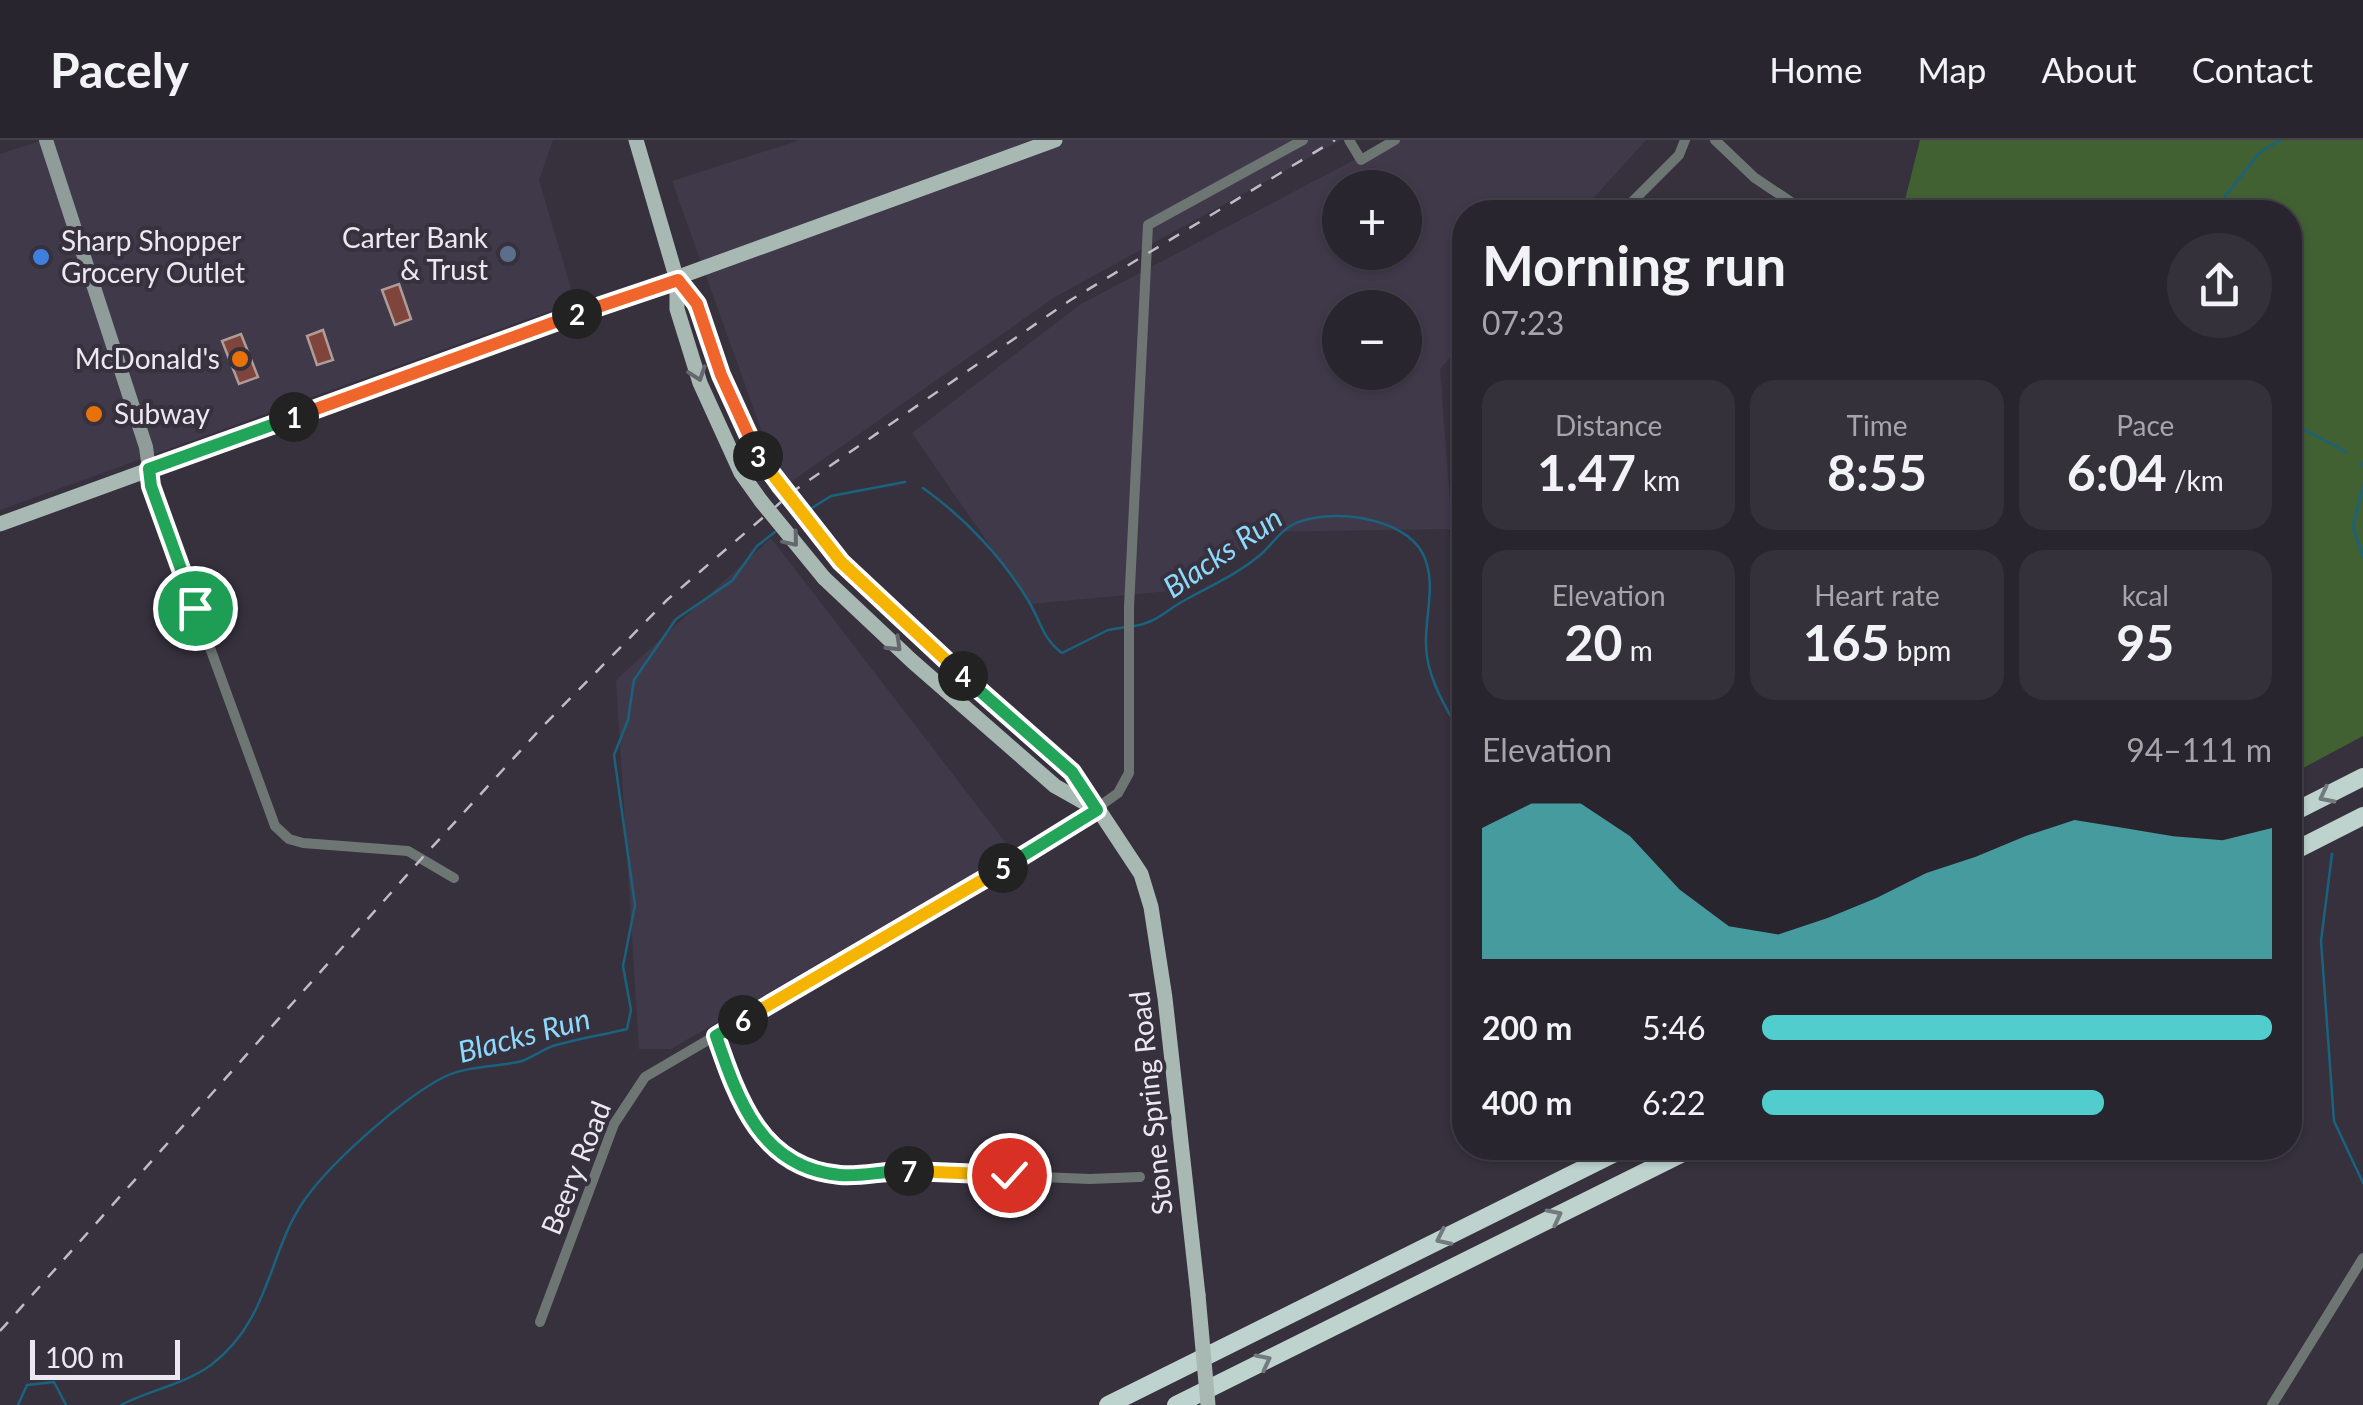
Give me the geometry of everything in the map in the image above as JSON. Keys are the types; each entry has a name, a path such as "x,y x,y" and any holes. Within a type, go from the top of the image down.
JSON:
{"highway":[{"path":"2302,808 2363,778"},
{"path":"2302,846 2363,816"},
{"path":"1108,1405 1601,1160"},
{"path":"1176,1405 1669,1160"}],"main road":[{"path":"46,140 110,331 149,469"},
{"name":"Stone Spring Road","path":"636,140 678,280 677,309 700,383 741,473 824,578 1055,786 1097,810"},
{"path":"0,524 1055,140"},
{"name":"Stone Spring Road","path":"678,280 697,304 743,426 779,488 841,562 1072,772 1140,874 1151,907 1165,998 1208,1405"}],"street":[{"path":"1097,810 1118,794 1129,773 1129,607 1148,225 1303,140"},
{"path":"1348,140 1362,160 1395,140"},
{"path":"1634,200 1679,155 1685,140"},
{"path":"1715,140 1754,178 1788,200"},
{"path":"149,469 151,486 275,826 303,843 414,853 454,878"},
{"name":"Beery Road","path":"540,1322 546,1315 604,1148 629,1096 649,1073 1097,810"},
{"path":"716,1036 737,1096 756,1129 780,1153 813,1170 840,1175 892,1170 1090,1179 1140,1176"},
{"path":"2272,1405 2363,1258"}],"shaded area":[{"path":"43,140 553,140 539,180 575,302 0,510 0,154"},
{"path":"800,140 1341,140 1055,297 782,488 672,181"},
{"path":"1392,140 1646,140 1592,200 1452,200 1452,356 1440,369 1452,529 1261,532 1192,589 1030,604 912,433 1081,304 1322,177 1322,270 1422,270 1422,170 1335,170"},
{"path":"771,538 1012,851 671,1049 639,1049 616,680"}],"green space":[{"path":"1920,140 2363,140 2363,736 2302,769 2302,200 1905,200"}],"building":[{"path":"399,284 411,319 395,325 382,290"},
{"path":"323,330 333,360 317,365 307,336"},
{"name":"McDonald's","path":"241,334 258,377 239,384 222,341"}],"waterway":[{"name":"Blacks Run","path":"2222,200 2260,152 2281,140"},
{"path":"2302,428 2346,452"},
{"path":"2360,462 2363,466"},
{"name":"Blacks Run","path":"807,511 831,496 905,482"},
{"path":"2363,486 2353,527 2363,557"},
{"name":"Blacks Run","path":"923,488 968,525 995,554 1029,602 1046,636 1062,653 1108,630 1126,627"},
{"name":"Blacks Run","path":"1134,626 1156,619 1242,569 1292,525 1344,516 1382,523 1413,541 1427,565 1427,657 1452,718"},
{"name":"Blacks Run","path":"121,1405 201,1372 232,1346 259,1302 286,1233 312,1190 356,1144 411,1098 453,1073 518,1062 553,1046 627,1029 631,1010 623,966 635,905 614,755 628,720 634,680 676,619 732,581 757,546 775,532"},
{"path":"2332,854 2321,941 2334,1121 2363,1183"},
{"name":"Blacks Run","path":"18,1405 27,1385 54,1382 66,1405"}],"railway":[{"path":"0,1331 423,857 544,725 667,600 795,490 1069,301 1335,140"}],"place":[{"name":"Carter Bank & Trust","path":"508,254"},
{"name":"Sharp Shopper Grocery Outlet","path":"41,257"},
{"name":"McDonald's","path":"240,359"},
{"name":"Subway","path":"94,414"}],"route":[{"path":"195,608 151,486 149,469 678,280 697,304 743,426 760,462 779,488 841,562 1072,772 1097,810 716,1036 737,1096 770,1146 813,1170 840,1175 892,1170 1009,1175"}]}
